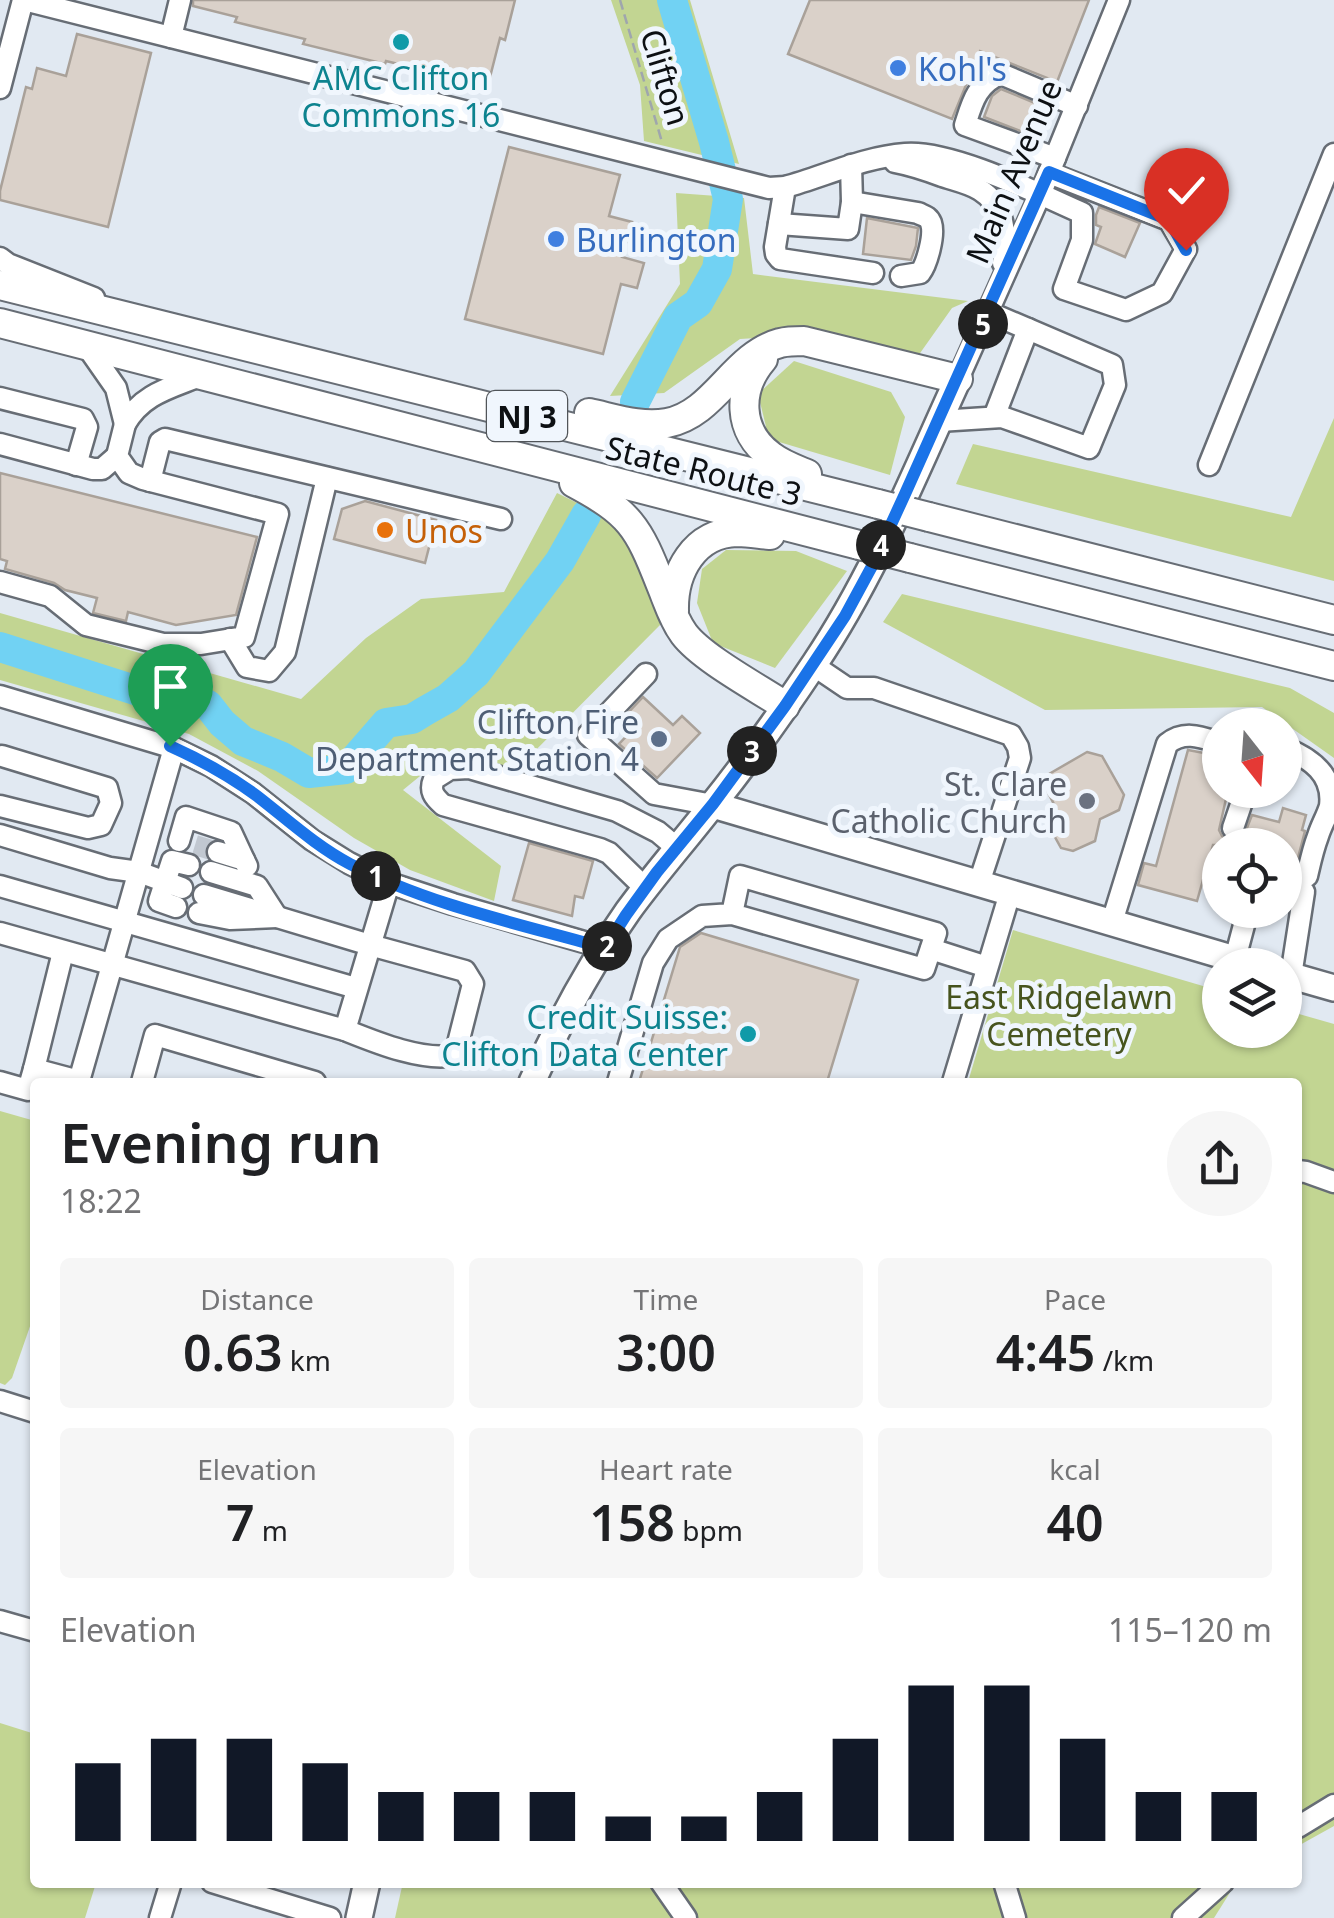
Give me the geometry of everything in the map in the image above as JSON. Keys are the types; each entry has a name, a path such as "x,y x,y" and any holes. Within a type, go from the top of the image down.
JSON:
{"highway":[{"name":"State Route 3","path":"0,286 1334,620"},
{"name":"State Route 3","path":"0,322 1334,666"},
{"path":"176,330 648,424 665,424 700,409 760,352 783,342 804,341 958,380"},
{"path":"783,342 754,368 746,389 743,409 756,442 772,457 878,504"},
{"path":"535,462 616,507 644,543 674,618 686,636 700,650 785,706"},
{"path":"674,618 676,582 684,563 698,546 716,536 737,532 858,545"}],"main road":[{"name":"Main Avenue","path":"534,1078 571,1002 645,888 713,804 845,616 958,380"},
{"path":"713,804 1202,949"},
{"path":"1302,979 1334,988"},
{"path":"359,1918 365,1888"}],"street":[{"path":"0,88 24,0 769,188 785,187 878,158 928,154 961,163 1082,213 1082,240 1064,288 1126,310 1162,292 1186,250 1169,220 965,125 974,98 987,80 1001,74 1077,106"},
{"path":"171,37 180,0"},
{"name":"Main Avenue","path":"958,380 1120,0"},
{"path":"1209,465 1334,154"},
{"path":"878,158 911,165 982,190 996,208 1004,228 1006,250 998,292"},
{"path":"779,224 848,230 851,165"},
{"path":"785,187 776,247 780,259 873,273"},
{"path":"852,202 918,213 930,221 927,264 920,273 901,276"},
{"path":"0,258 176,330"},
{"path":"939,421 1002,417 1088,448 1115,385 1112,365 988,312"},
{"path":"994,417 1028,329"},
{"path":"86,345 116,388 125,424"},
{"path":"0,444 93,470 102,468 117,456 125,424 138,405 147,397 202,375"},
{"path":"0,398 83,419 87,427 76,464"},
{"path":"150,481 160,442 165,438 501,519"},
{"path":"0,582 50,596 86,626 163,644 201,644 244,637 278,514 150,481 129,473 117,456"},
{"path":"230,639 247,668 269,671 285,652 327,478"},
{"path":"813,665 848,688 874,688 1012,734 1020,758 979,883"},
{"path":"646,674 588,735 654,794 713,804"},
{"path":"0,696 174,748 254,794 324,848 389,883 605,948"},
{"path":"1112,922 1167,744 1173,738 1187,735 1202,739"},
{"path":"80,1078 174,748"},
{"path":"1293,948 1305,884 1332,789 1317,765 1302,754"},
{"path":"0,806 88,828 102,825 111,803 106,788 1,756"},
{"path":"645,888 600,849 443,805 434,798 434,779 450,769 469,768 617,811 658,832 677,848"},
{"path":"0,835 110,868 139,872 180,870 186,817 231,832 277,917"},
{"path":"244,860 214,862 258,886"},
{"path":"619,1078 653,964 668,939 702,916 732,914 924,970 936,934 740,876 732,914"},
{"path":"345,1030 389,883"},
{"path":"0,886 356,988"},
{"path":"953,1078 1010,892"},
{"path":"1,937 345,1030 374,1042 440,1058 455,1055 473,984 465,970 277,917 201,904"},
{"path":"933,943 989,960"},
{"path":"31,1078 63,952"},
{"path":"143,1078 156,1035 301,1078"},
{"path":"34,1069 68,1078"},
{"path":"0,1082 28,1090 30,1083"},
{"path":"1302,1172 1334,1182"},
{"path":"0,1401 30,1410"},
{"path":"0,1621 30,1630"},
{"path":"1302,1825 1334,1805"},
{"path":"160,1918 170,1888"},
{"path":"224,1888 267,1909 330,1918"},
{"path":"666,1888 686,1918"},
{"path":"1006,1888 1014,1918"},
{"path":"1183,1918 1216,1888"}],"path":[{"name":"Clifton","path":"620,0 654,109 658,136 686,167"}],"green space":[{"path":"611,0 690,0 739,164 644,141 640,85"},
{"path":"676,193 744,198 753,274 968,301 952,308 918,356 800,335 740,339 664,393 610,396 680,284"},
{"path":"794,361 891,392 905,417 890,475 769,439 758,394"},
{"path":"1334,418 1334,581 956,484 973,444 1291,517"},
{"path":"557,493 616,522 635,539 662,623 517,769 447,754 403,790 501,866 494,901 410,870 354,838 258,771 189,734 0,680 0,613 301,699 366,638 421,599 504,592"},
{"path":"726,550 796,551 847,571 775,668 713,643 697,603 702,569"},
{"path":"902,594 1290,688 1334,713 1334,758 1302,735 1302,708 1045,710 883,622"},
{"name":"East Ridgelawn Cemetery","path":"1013,930 1202,986 1202,1048 1302,1048 1302,1015 1334,1024 1334,1826 1302,1844 1302,1078 969,1078"},
{"path":"0,1111 30,1120 30,1326 12,1378 5,1385 0,1383"},
{"path":"0,1723 30,1732 30,1888 94,1888 85,1918 0,1918"},
{"path":"402,1888 1233,1888 1214,1918 395,1918"}],"building":[{"name":"AMC Clifton Commons 16","path":"193,0 515,0 489,81 457,73 456,78 386,61 385,64 303,44 305,39 235,22 237,17 193,6"},
{"name":"Kohl's","path":"810,0 1089,0 1057,82 980,51 952,119 788,54"},
{"path":"77,34 151,53 108,227 0,200 26,87 32,89 37,68 66,76"},
{"path":"1001,89 1035,103 1023,132 984,117 992,96"},
{"name":"Burlington","path":"509,147 620,175 609,216 632,222 622,257 644,263 637,288 621,284 603,354 465,319"},
{"path":"1099,207 1140,223 1125,257 1095,244 1101,227 1096,225"},
{"path":"867,218 918,228 911,260 863,254"},
{"path":"0,473 257,537 236,615 176,625 128,612 126,621 93,613 97,598 5,569 7,561 0,559"},
{"name":"Unos","path":"365,501 436,520 425,563 334,539 342,509"},
{"name":"Clifton Fire Department Station 4","path":"643,697 673,725 682,716 700,733 657,778 619,744 636,726 625,716"},
{"path":"1188,750 1202,753 1202,808 1224,808 1219,828 1202,828 1202,884 1197,901 1138,885 1144,863 1156,866"},
{"name":"St. Clare Catholic Church","path":"1087,752 1102,756 1124,795 1119,810 1100,819 1095,841 1073,851 1061,848 1050,828 1056,808 1046,789 1049,774"},
{"path":"1283,808 1306,815 1302,830 1247,828 1252,815 1279,822"},
{"path":"529,843 593,861 583,898 575,896 572,916 513,900"},
{"name":"Credit Suisse: Clifton Data Center","path":"701,933 858,980 828,1078 640,1078 680,947"}],"waterway":[{"path":"635,402 678,317 698,303 717,269 728,199 672,0"},
{"path":"0,647 163,699 192,696 208,705 243,741 309,773 346,769 386,723 412,719 448,698 476,673 560,561 586,515"}],"tunnel":[{"path":"195,845 218,852"}],"place":[{"name":"AMC Clifton Commons 16","path":"401,42"},
{"name":"Kohl's","path":"898,68"},
{"name":"Burlington","path":"556,239"},
{"name":"Unos","path":"385,530"},
{"name":"Clifton Fire Department Station 4","path":"659,739"},
{"name":"St. Clare Catholic Church","path":"1087,801"},
{"name":"Credit Suisse: Clifton Data Center","path":"748,1034"}],"route":[{"path":"170,746 211,766 312,840 389,883 605,948 657,872 785,706 845,616 871,568 998,292 1049,172 1169,220 1186,250"}]}
